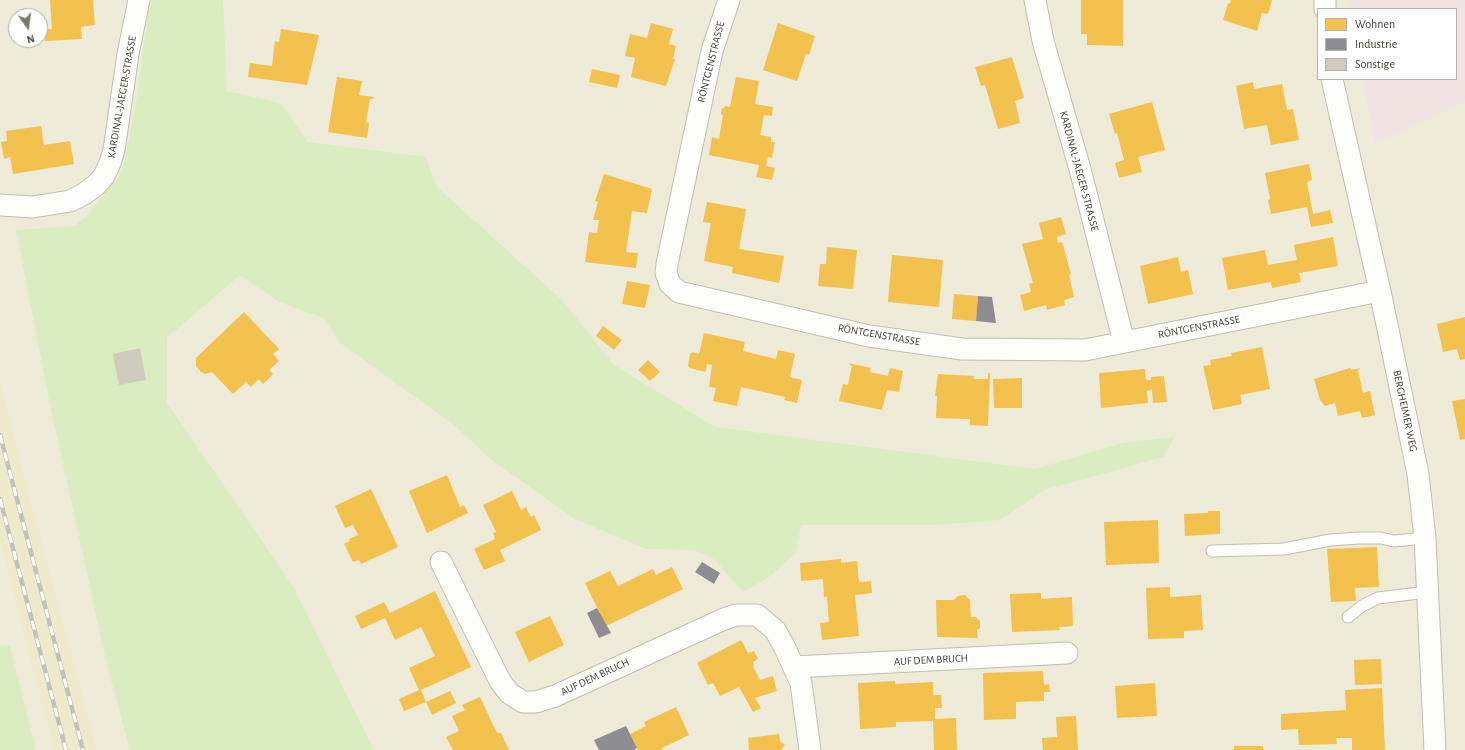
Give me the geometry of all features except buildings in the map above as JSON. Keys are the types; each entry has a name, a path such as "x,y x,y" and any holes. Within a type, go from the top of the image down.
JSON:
{"street":[{"name":"KARDINAL-JAEGER-STRASSE","path":"0,205 33,207 70,201 84,194 96,185 104,176 114,150 128,54 139,0"},
{"name":"RÖNTGENSTRASSE","path":"729,0 712,51 667,264 667,277 674,288 679,292 869,336 962,348 1085,350 1380,291"},
{"name":"KARDINAL-JAEGER-STRASSE","path":"1035,0 1043,41 1080,169 1124,342"},
{"name":"BERGHEIMER WEG","path":"1332,80 1380,291 1418,474 1425,538 1435,750"},
{"name":"AUF DEM BRUCH","path":"441,562 500,681 509,693 523,702 536,702 555,696 710,624 736,615 757,615 775,630 801,683 810,750"},
{"name":"AUF DEM BRUCH","path":"794,667 1067,654"}],"lane":[{"path":"1212,550 1284,549 1330,540 1359,538 1381,538 1394,541 1425,538"},
{"path":"1348,617 1362,606 1378,598 1427,592"}],"shaded area":[{"path":"1350,0 1465,0 1465,102 1375,144 1363,80 1457,80 1457,8 1348,8"},
{"path":"0,380 97,750 54,750 0,541"}],"green space":[{"path":"152,0 223,0 227,91 281,103 308,142 426,157 436,186 563,301 614,365 715,427 1035,469 1123,443 1175,437 1163,457 1044,490 1000,520 932,525 801,525 796,553 769,577 743,592 715,560 695,550 646,549 575,519 493,461 453,424 339,342 324,318 279,302 240,275 167,338 167,403 293,586 374,750 130,750 107,665 48,395 16,230 74,226 87,216 118,177 124,164 137,96 148,13"},
{"path":"10,645 36,750 0,750 0,646"}],"railway":[{"path":"0,435 83,750"},
{"path":"0,499 66,750"}]}
